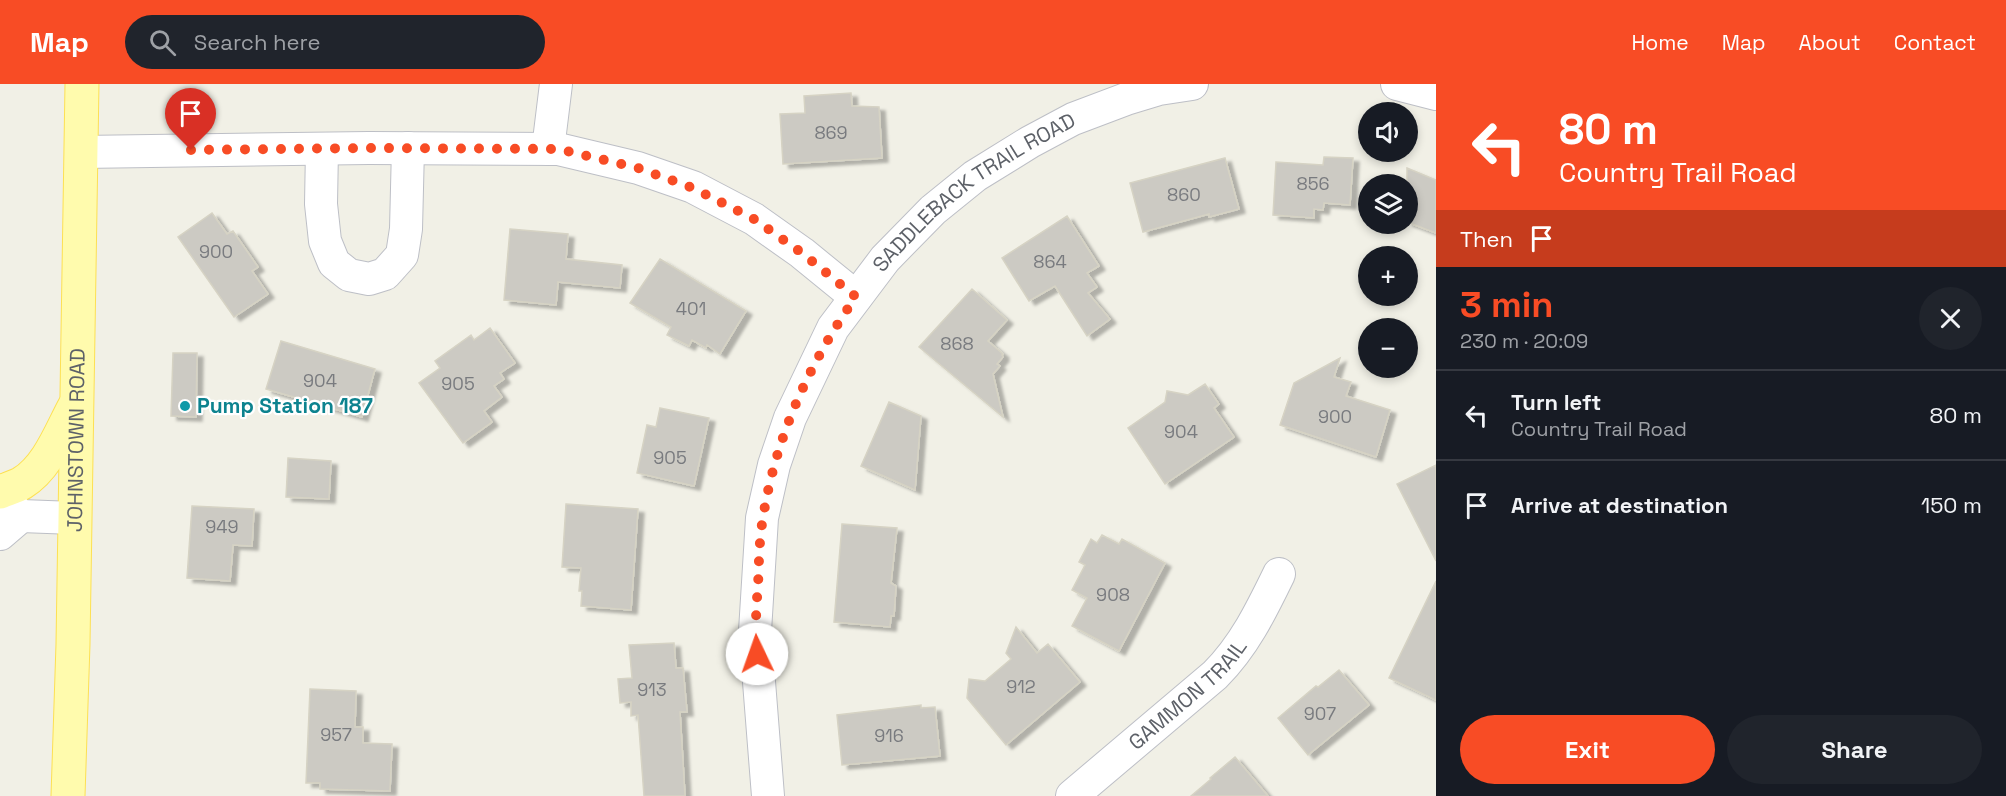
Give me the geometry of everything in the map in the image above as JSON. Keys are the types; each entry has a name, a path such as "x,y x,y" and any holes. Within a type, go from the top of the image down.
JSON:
{"main road":[{"name":"JOHNSTOWN ROAD","path":"68,796 73,644 82,84"},
{"path":"5,509 21,484 34,474 47,457 76,403"}],"street":[{"path":"548,149 556,84"},
{"name":"SADDLEBACK TRAIL ROAD","path":"768,796 755,631 762,518 774,465 790,418 833,328 885,259 933,210 975,177 1030,142 1073,120 1159,89 1192,84"},
{"path":"1397,84 1436,94"},
{"path":"81,152 322,148 558,149 638,168 693,188 754,219 802,253 856,297"},
{"path":"322,148 321,204 325,240 334,263 349,274 369,279 385,274 402,255 406,229 408,148"},
{"path":"5,509 74,518"},
{"name":"GAMMON TRAIL","path":"1072,796 1215,675 1232,657 1255,622 1278,574"}],"building":[{"path":"851,93 852,106 879,107 882,158 783,164 780,114 805,113 804,96"},
{"path":"1324,157 1353,158 1350,205 1324,203 1323,210 1314,209 1314,218 1273,215 1276,162 1323,165"},
{"path":"1225,158 1239,209 1209,217 1209,214 1143,232 1130,183"},
{"path":"1407,168 1436,180 1436,233 1418,226 1418,174 1407,174"},
{"path":"212,213 227,234 233,231 258,267 252,271 268,294 234,317 178,237"},
{"path":"1067,216 1099,266 1087,273 1097,287 1088,293 1110,319 1087,336 1055,286 1029,301 1002,258"},
{"path":"510,229 568,234 566,259 622,265 620,288 558,282 556,305 504,300"},
{"path":"660,259 746,311 720,354 707,345 706,348 692,340 689,346 667,335 671,327 630,303"},
{"path":"972,289 1007,320 988,341 1003,354 997,364 1000,366 993,374 1003,417 919,347"},
{"path":"490,328 515,363 500,373 504,379 494,386 502,397 484,411 492,422 463,443 419,383 440,368 435,361 471,335 474,340"},
{"path":"281,341 375,369 362,417 266,389"},
{"path":"173,353 197,353 196,417 171,416"},
{"path":"1340,358 1334,377 1351,382 1346,396 1390,410 1376,457 1280,425 1294,383"},
{"path":"1205,384 1219,404 1214,408 1234,437 1165,484 1128,428 1165,402 1167,391 1188,395"},
{"path":"889,402 921,416 915,490 861,466"},
{"path":"660,408 709,418 694,486 637,473 647,425 656,427"},
{"path":"288,458 331,461 329,499 286,497"},
{"path":"1436,465 1436,561 1397,484"},
{"path":"566,504 638,509 631,610 581,606 582,591 579,591 581,568 562,567"},
{"path":"192,506 254,509 252,546 233,545 230,581 187,578"},
{"path":"842,524 897,528 891,583 896,586 894,616 891,616 890,627 834,622"},
{"path":"1102,535 1119,544 1122,539 1165,563 1119,651 1072,626 1087,598 1072,590 1085,565 1079,562 1091,539 1097,543"},
{"path":"1436,581 1436,700 1389,678"},
{"path":"1016,627 1037,653 1048,644 1080,682 1006,745 967,698 969,679 985,681 1011,659 1006,653"},
{"path":"674,643 676,668 683,668 687,712 680,712 685,796 644,796 638,715 631,716 631,702 620,703 618,679 632,678 629,645"},
{"path":"1339,670 1369,705 1308,755 1278,718"},
{"path":"310,689 356,691 355,727 363,727 363,743 392,744 390,791 320,789 320,783 306,783"},
{"path":"921,705 921,708 935,707 940,756 842,765 837,715"},
{"path":"1235,757 1268,796 1191,796 1210,778"}],"place":[{"name":"Pump Station 187","path":"185,406"}],"route":[{"path":"191,150 558,149 638,168 693,188 754,219 802,253 856,297 833,328 811,372 790,418 774,465 762,518 755,631 757,654"}]}
